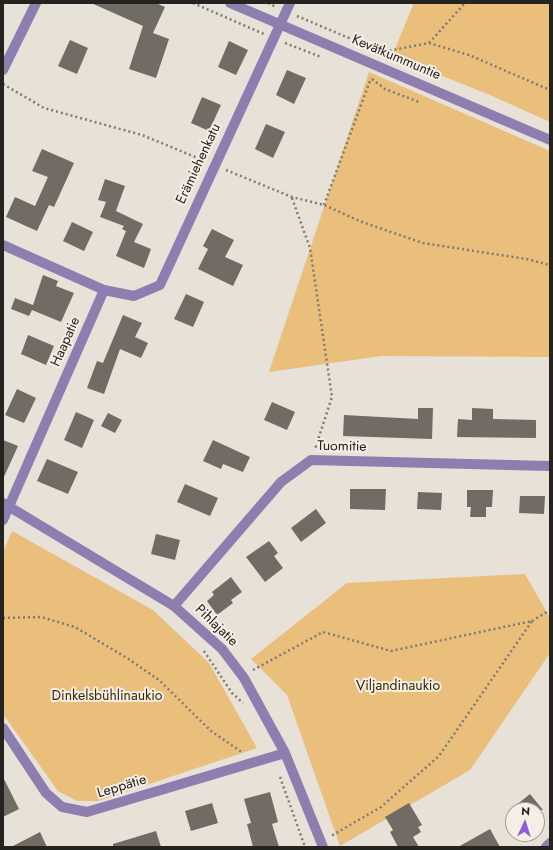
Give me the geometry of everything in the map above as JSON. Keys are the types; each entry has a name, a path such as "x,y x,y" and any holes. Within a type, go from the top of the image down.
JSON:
{"street":[{"path":"3,70 36,3"},
{"name":"Kevätkummuntie","path":"230,3 550,140"},
{"name":"Erämiehenkatu","path":"104,290 134,296 160,285 214,164 281,25 288,7"},
{"path":"3,245 104,290"},
{"name":"Haapatie","path":"6,504 104,290"},
{"name":"Tuomitie","path":"174,606 281,482 311,460 550,466"},
{"path":"3,520 6,504"},
{"name":"Pihlajatie","path":"6,504 174,606 222,649 244,678 285,753 322,844"},
{"name":"Leppätie","path":"3,728 46,793 62,807 87,812 285,753"},
{"path":"546,847 550,843"}],"path":[{"path":"429,43 465,3"},
{"path":"288,7 382,52 429,43 469,55 550,90"},
{"path":"324,205 371,78 378,66 382,52"},
{"path":"371,78 385,89 419,102"},
{"path":"3,84 44,108 142,135 292,197 324,205 362,222 423,243 526,259 550,265"},
{"path":"292,197 310,248 332,397 311,460"},
{"path":"244,678 254,669 323,632 391,651 532,621 550,610"},
{"path":"3,618 41,617 75,627 127,658 158,680 211,731 255,762"},
{"path":"322,844 381,807 439,756 532,621"},
{"path":"199,647 232,693 243,704"},
{"path":"272,757 305,847"}],"green space":[{"path":"414,3 550,3 550,122 490,95 392,56"},
{"path":"369,72 550,151 550,357 381,356 269,372"},
{"name":"Dinkelsbühlinaukio","path":"12,531 153,610 209,663 257,748 98,801 77,801 58,791 3,714 3,552"},
{"name":"Viljandinaukio","path":"525,574 550,618 550,653 470,770 340,846 287,695 251,659 347,583"}],"building":[{"path":"91,3 156,3 165,7 153,33 169,39 156,78 129,69 143,26"},
{"path":"70,40 88,48 77,74 58,66"},
{"path":"229,41 248,50 236,75 218,67"},
{"path":"287,70 306,78 294,104 276,95"},
{"path":"202,97 221,105 209,131 191,123"},
{"path":"266,124 285,132 273,158 255,149"},
{"path":"42,149 74,163 54,207 49,205 37,231 6,217 15,197 35,206 48,177 32,171"},
{"path":"105,179 125,186 116,211 143,224 134,242 151,249 144,268 116,256 126,231 122,229 124,226 100,217 106,202 98,200"},
{"path":"72,222 93,232 84,251 63,241"},
{"path":"212,229 234,240 225,257 243,265 233,286 198,269 208,249 203,246"},
{"path":"43,275 58,281 56,286 74,293 61,322 32,310 29,316 11,309 15,298 33,305"},
{"path":"186,294 204,302 193,327 174,319"},
{"path":"123,315 142,323 135,337 148,343 141,358 120,349 104,394 87,388 97,361 103,363"},
{"path":"28,335 54,346 46,365 21,354"},
{"path":"17,389 36,398 24,423 5,415"},
{"path":"272,402 295,412 287,430 264,420"},
{"path":"418,408 433,408 432,439 343,436 344,415 418,419"},
{"path":"472,408 493,409 493,419 536,420 536,438 457,437 458,419 472,420"},
{"path":"76,412 94,420 82,448 64,440"},
{"path":"108,413 122,420 115,433 101,426"},
{"path":"3,440 18,446 3,479"},
{"path":"213,440 250,457 243,472 223,464 221,469 203,461"},
{"path":"47,459 78,472 68,494 37,481"},
{"path":"185,484 218,498 210,516 177,502"},
{"path":"350,489 386,489 385,510 350,509"},
{"path":"467,490 493,490 492,507 486,507 486,517 470,517 471,507 467,507"},
{"path":"418,492 442,493 441,510 417,509"},
{"path":"520,496 545,496 544,514 519,513"},
{"path":"316,509 326,523 301,542 291,528"},
{"path":"156,534 180,540 175,560 151,554"},
{"path":"269,541 278,553 274,556 283,568 265,582 246,557"},
{"path":"231,577 242,592 231,600 233,603 217,615 207,601 214,595 212,592"},
{"path":"3,777 19,809 3,817"},
{"path":"270,792 278,822 272,824 279,847 253,847 247,824 251,823 244,799"},
{"path":"530,794 536,802 520,802"},
{"path":"212,803 218,823 191,831 185,811"},
{"path":"409,803 422,825 418,827 421,832 413,837 419,847 398,847 390,832 393,830 385,817"},
{"path":"490,829 500,847 458,847"},
{"path":"156,831 161,847 113,847 113,844"},
{"path":"40,832 47,847 11,847"}]}
